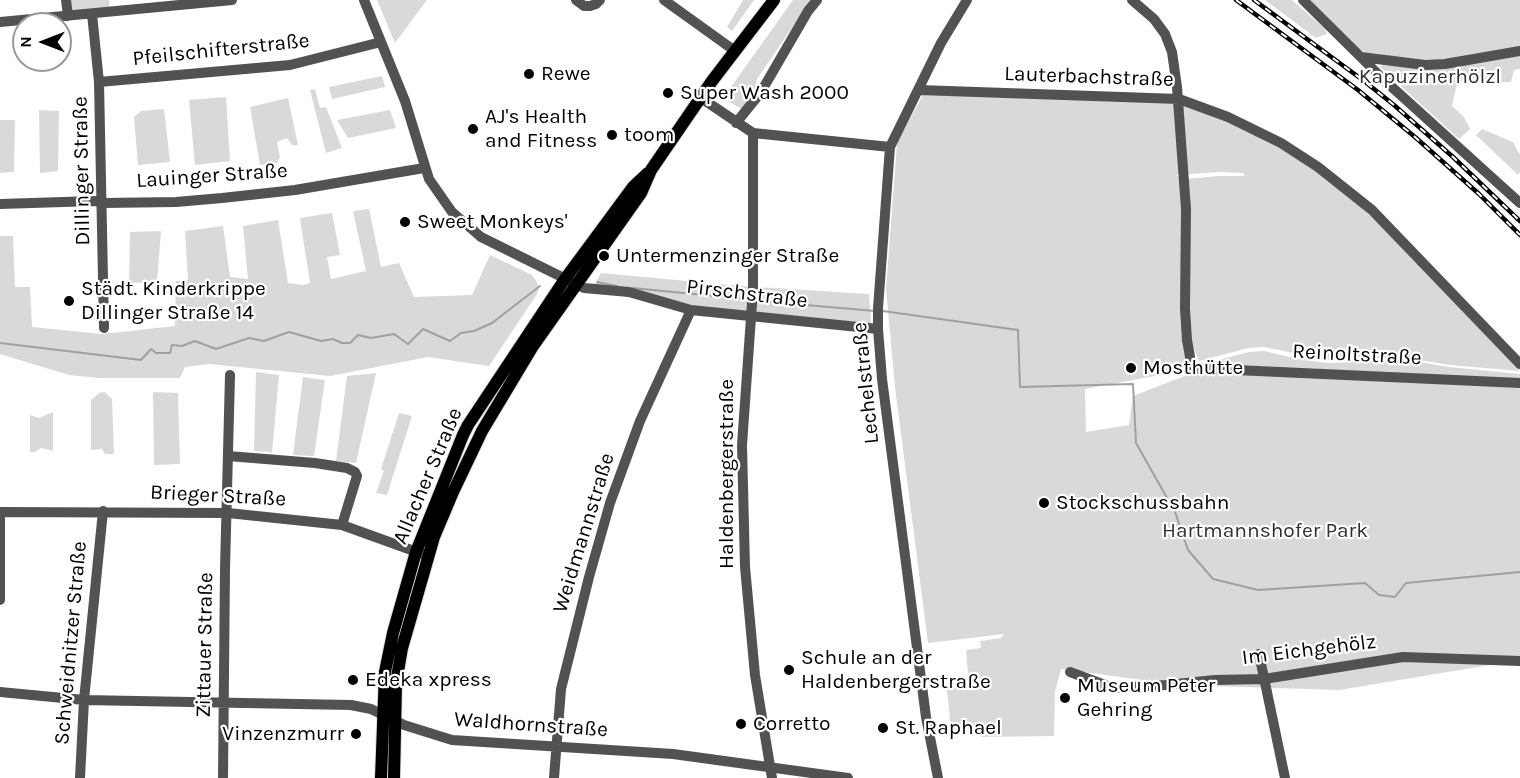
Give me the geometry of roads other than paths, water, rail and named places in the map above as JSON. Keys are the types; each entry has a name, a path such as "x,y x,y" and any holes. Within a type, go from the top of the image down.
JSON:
{"main road":[{"name":"Allacher Straße","path":"394,778 399,664 422,554 482,431 533,346 641,193 651,170 774,0"},
{"name":"Allacher Straße","path":"381,778 382,714 386,665 398,614 468,424 565,279 633,187 651,170"}],"street":[{"path":"112,0 113,12"},
{"path":"72,16 232,0"},
{"path":"364,0 405,101 424,168 436,192 452,212 472,231 499,247 577,285"},
{"path":"576,0 584,6 596,4 600,0"},
{"path":"664,0 735,51"},
{"path":"736,123 761,92 808,11 817,0"},
{"name":"Lechelstraße","path":"938,778 926,717 882,379 878,329 890,147 941,43 966,0"},
{"path":"1132,0 1154,19 1165,34 1172,52 1179,99"},
{"path":"1303,0 1360,57 1520,204"},
{"name":"Dillinger Straße","path":"92,14 99,82 104,328"},
{"name":"Pfeilschifterstraße","path":"99,82 290,65 326,58 381,42"},
{"path":"1360,57 1425,66 1520,51"},
{"name":"Lauterbachstraße","path":"919,90 1179,99 1228,117 1281,143 1318,167 1372,210 1520,364"},
{"path":"701,98 753,133 890,147"},
{"name":"Reinoltstraße","path":"1179,99 1186,218 1185,309 1192,368 1520,383"},
{"name":"Haldenbergerstraße","path":"753,133 751,315 742,445 745,567 755,675 771,773"},
{"name":"Lauinger Straße","path":"0,204 95,201 103,203 176,202 249,196 424,168"},
{"name":"Pirschstraße","path":"577,285 591,289 629,292 691,310 878,329"},
{"name":"Weidmannstraße","path":"554,778 561,689 610,503 640,421 691,310"},
{"name":"Zittauer Straße","path":"223,778 230,375"},
{"path":"228,456 315,463 347,468 356,472 357,476 342,525"},
{"name":"Brieger Straße","path":"0,513 103,511 228,513 342,525 422,554"},
{"name":"Schweidnitzer Straße","path":"80,778 84,700 103,511"},
{"path":"0,513 0,600"},
{"path":"1259,654 1285,778"},
{"name":"Im Eichgehölz","path":"1070,672 1113,688 1166,686 1215,680 1264,679 1402,657 1520,662"},
{"name":"Waldhornstraße","path":"0,692 84,700 361,706 396,721 452,740 673,754 771,773 848,778"}],"waterway":[{"path":"597,282 617,286"},
{"path":"0,343 141,360 151,349 156,353 170,353 172,345 182,346 195,341 216,349 249,338 264,341 289,332 321,341 333,339 342,343 350,343 358,335 371,338 394,334 408,344 423,329 450,341 461,333 474,331 492,323 540,286"},
{"path":"632,288 745,299"},
{"path":"760,301 875,311"},
{"path":"883,311 1018,330 1020,387 1133,384 1136,443 1175,512 1188,550 1213,579 1258,590 1365,583 1379,595 1395,597 1406,583 1520,572"}],"railway":[{"path":"1236,0 1358,90 1415,137 1479,194 1520,235"},
{"path":"1254,0 1394,105 1520,221"}],"place":[{"name":"Rewe","path":"529,74"},
{"name":"Super Wash 2000","path":"668,93"},
{"name":"AJ's Health and Fitness","path":"473,129"},
{"name":"toom","path":"612,135"},
{"name":"Sweet Monkeys'","path":"405,222"},
{"name":"Untermenzinger Straße","path":"604,256"},
{"name":"Städt. Kinderkrippe Dillinger Straße 14","path":"69,301"},
{"name":"Mosthütte","path":"1131,368"},
{"name":"Stockschussbahn","path":"1044,503"},
{"name":"Schule an der Haldenbergerstraße","path":"789,670"},
{"name":"Edeka xpress","path":"353,680"},
{"name":"Museum Peter Gehring","path":"1065,698"},
{"name":"Corretto","path":"741,724"},
{"name":"St. Raphael","path":"883,728"},
{"name":"Vinzenzmurr","path":"356,734"}],"park label":[{"name":"Kapuzinerhölzl","path":"1430,77"},
{"name":"Hartmannshofer Park","path":"1265,531"}]}
